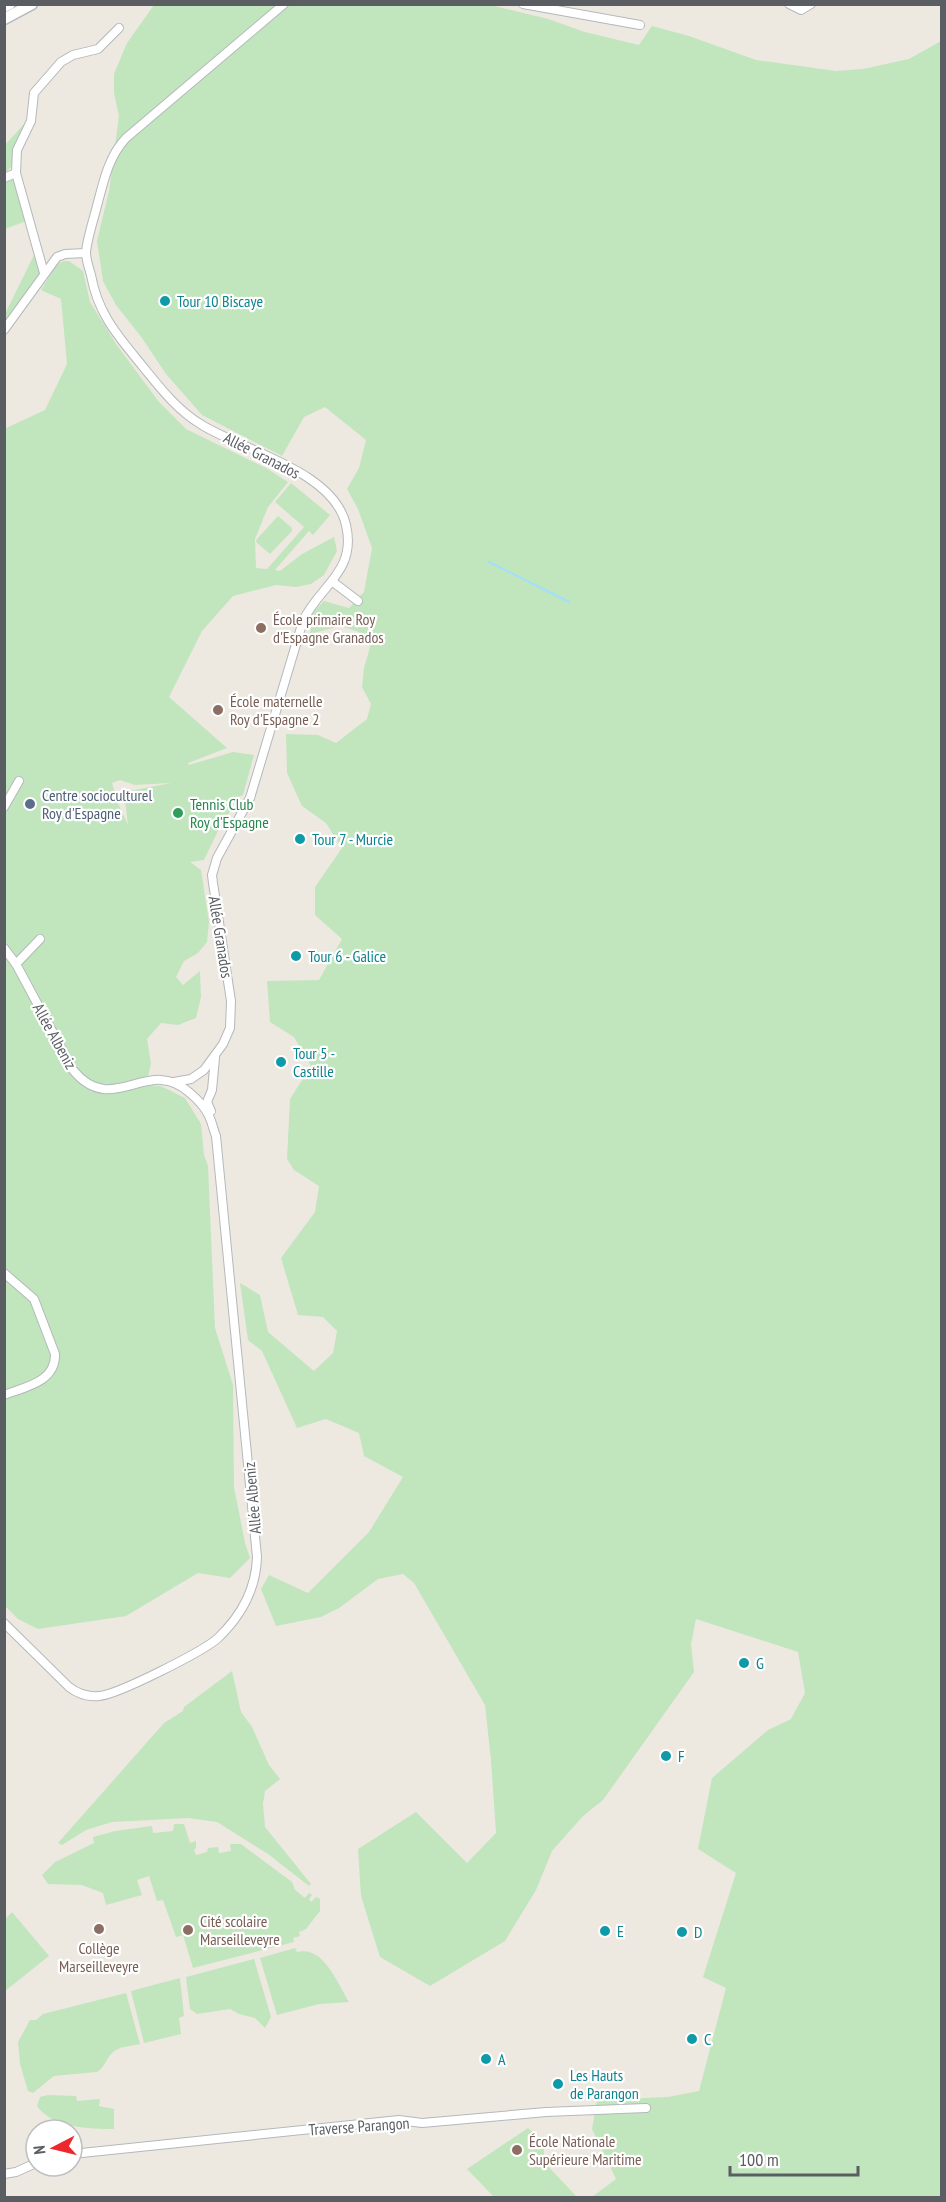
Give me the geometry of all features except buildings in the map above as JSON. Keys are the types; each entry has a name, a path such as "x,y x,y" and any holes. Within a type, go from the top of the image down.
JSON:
{"street":[{"path":"4,7 10,4"},
{"path":"4,19 32,4"},
{"name":"Allée Granados","path":"174,1082 198,1076 215,1057 227,1035 232,1011 213,883 214,867 250,798 303,621 343,565 348,535 343,514 333,498 289,466 203,426 175,405 112,328 102,311 94,294 86,253 91,228 115,149 284,4"},
{"path":"523,4 640,25"},
{"path":"789,4 801,10 811,4"},
{"path":"44,273 16,173 17,150 32,121 34,93 61,62 98,49 119,28"},
{"path":"4,178 16,173"},
{"path":"4,330 57,257 65,254 86,253"},
{"path":"333,582 358,601"},
{"path":"4,807 19,781"},
{"path":"16,964 40,939"},
{"name":"Allée Albeniz","path":"4,948 16,964 73,1070 86,1083 110,1090 152,1079 174,1082 194,1097 207,1113 216,1136 257,1567 251,1592 236,1617 217,1639 110,1695 83,1695 69,1687 4,1623"},
{"name":"Allée Granados","path":"215,1057 212,1090 207,1102 215,1120 216,1136"},
{"name":"Allée Albeniz","path":"194,1097 207,1102"},
{"path":"4,1273 34,1299 55,1354 53,1368 44,1380 4,1395"},
{"name":"Traverse Parangon","path":"84,2153 399,2120 422,2123 546,2112 646,2108"},
{"path":"4,2174 24,2168"}],"green space":[{"path":"154,5 490,5 639,45 652,26 689,36 756,60 836,71 863,69 909,59 941,41 941,2197 592,2197 616,2179 592,2129 597,2100 668,2097 699,2091 726,1988 703,1977 736,1873 698,1849 712,1778 768,1730 791,1719 805,1693 798,1652 696,1619 691,1644 694,1672 603,1800 583,1816 552,1851 536,1890 505,1941 430,1986 380,1957 361,1896 358,1849 416,1812 467,1863 496,1833 485,1705 414,1583 403,1574 378,1579 339,1608 321,1617 276,1626 261,1589 269,1575 308,1593 369,1532 403,1477 364,1456 359,1433 326,1419 297,1428 262,1351 248,1340 240,1283 260,1295 268,1332 314,1371 333,1353 337,1331 323,1317 298,1315 281,1258 315,1212 319,1186 294,1170 287,1159 290,1099 311,1066 294,1037 270,1022 267,981 319,980 342,939 315,915 315,887 342,848 326,823 302,806 287,773 286,734 318,735 336,743 367,719 371,704 362,687 370,647 359,632 340,626 310,634 312,613 324,601 349,608 364,592 372,548 358,509 347,489 359,468 366,440 325,407 304,417 282,456 202,415 166,374 116,305 103,281 97,241 109,191 119,116 114,93 114,74 127,43"},
{"path":"25,123 12,166 5,173 4,146"},
{"path":"14,177 26,221 5,229 5,179"},
{"path":"34,255 40,272 5,324 5,314"},
{"path":"69,261 83,271 90,302 116,344 159,402 186,429 266,468 288,482 268,507 255,539 256,568 267,569 304,527 275,502 291,483 330,515 313,535 309,531 275,570 280,571 302,554 334,537 337,551 324,575 311,584 296,587 276,585 233,596 202,631 169,697 227,748 188,763 189,765 233,752 254,755 243,795 235,799 223,827 218,831 204,860 190,862 201,870 209,922 207,942 198,953 184,961 176,977 183,985 200,971 201,997 196,1018 178,1025 161,1023 147,1039 151,1063 146,1085 161,1086 185,1098 201,1124 204,1155 208,1166 215,1328 233,1385 234,1487 250,1558 230,1578 198,1573 126,1616 38,1629 18,1619 5,1606 4,429 45,410 67,364 61,299 41,290 57,264","holes":["120,780 135,785 171,783 124,792 128,825 112,783"]},
{"path":"278,516 292,528 292,531 270,554 256,542"},
{"path":"232,1671 241,1712 252,1727 269,1765 280,1779 265,1791 263,1804 265,1827 311,1884 309,1886 268,1854 217,1822 188,1818 112,1822 86,1830 62,1845 58,1843 164,1723 183,1711 184,1707"},
{"path":"174,1824 184,1824 190,1843 196,1841 194,1850 196,1855 207,1852 208,1848 218,1847 219,1853 231,1851 230,1844 241,1844 292,1882 295,1890 305,1898 309,1893 312,1895 309,1899 311,1902 316,1897 320,1899 320,1911 306,1929 299,1932 300,1936 293,1938 294,1942 193,1968 183,1935 176,1937 163,1900 157,1901 149,1876 137,1880 142,1895 106,1905 103,1893 82,1885 48,1884 42,1875 55,1862 94,1843 93,1837 115,1831 152,1826 153,1833 173,1831"},
{"path":"12,1912 49,1956 5,1991 5,1919"},
{"path":"295,1948 297,1952 306,1951 322,1959 349,2002 319,2004 277,2015 260,1958"},
{"path":"254,1959 271,2017 265,2028 255,2018 230,2009 197,2014 190,2009 186,1977"},
{"path":"180,1978 184,2016 179,2018 181,2034 144,2043 131,1991"},
{"path":"126,1993 140,2044 115,2051 97,2072 54,2076 33,2093 28,2091 20,2064 18,2042 30,2020 36,2020 43,2014"},
{"path":"76,2096 77,2101 100,2099 99,2106 114,2109 114,2129 84,2127 84,2118 51,2118 37,2106 40,2097"},
{"path":"528,2128 544,2143 544,2162 577,2197 494,2197 467,2169"}],"waterway":[{"path":"489,562 569,602"}],"place":[{"name":"Tour 10 Biscaye","path":"165,301"},
{"name":"École primaire Roy d'Espagne Granados","path":"261,628"},
{"name":"École maternelle Roy d'Espagne 2","path":"218,710"},
{"name":"Centre socioculturel Roy d'Espagne","path":"30,804"},
{"name":"Tennis Club Roy d'Espagne","path":"178,813"},
{"name":"Tour 7 - Murcie","path":"300,839"},
{"name":"Tour 6 - Galice","path":"296,956"},
{"name":"Tour 5 - Castille","path":"281,1062"},
{"name":"G","path":"744,1663"},
{"name":"F","path":"666,1756"},
{"name":"Collège Marseilleveyre","path":"99,1929"},
{"name":"Cité scolaire Marseilleveyre","path":"188,1930"},
{"name":"E","path":"605,1931"},
{"name":"D","path":"682,1932"},
{"name":"C","path":"692,2039"},
{"name":"A","path":"486,2059"},
{"name":"Les Hauts de Parangon","path":"558,2084"},
{"name":"École Nationale Supérieure Maritime","path":"517,2150"}]}
